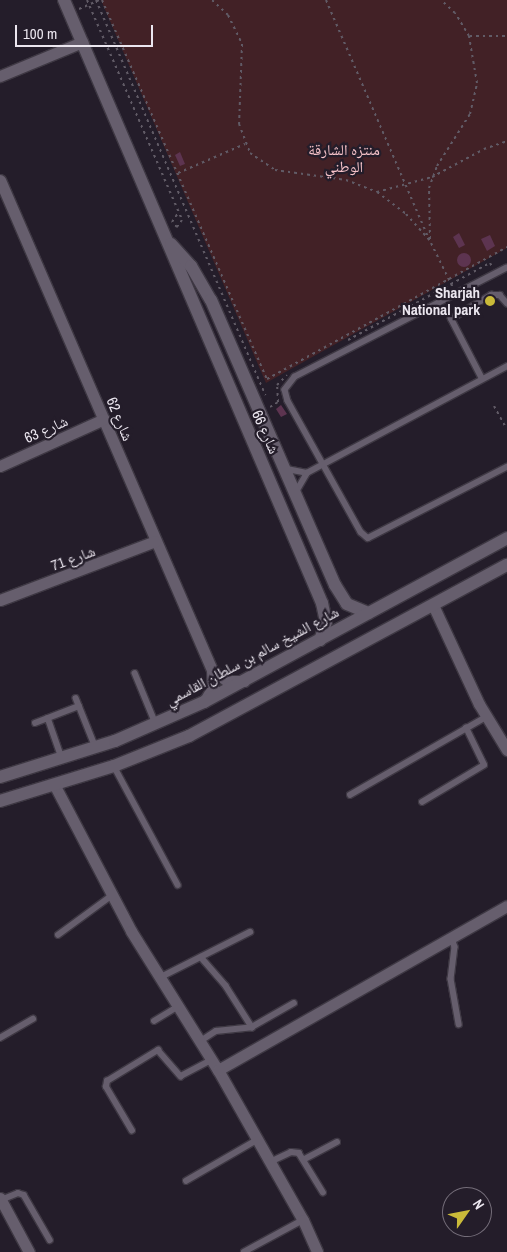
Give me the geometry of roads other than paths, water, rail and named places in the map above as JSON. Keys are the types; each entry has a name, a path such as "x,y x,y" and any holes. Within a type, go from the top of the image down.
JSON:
{"street":[{"name":"شارع 66","path":"64,0 166,239 184,288 311,575 325,612 320,640"},
{"path":"0,76 82,42"},
{"name":"شارع 62","path":"0,180 212,670"},
{"name":"شارع 66","path":"166,239 200,278 335,585 348,604 368,613"},
{"path":"184,288 187,274 193,272 200,278"},
{"name":"شارع 63","path":"0,466 104,419"},
{"name":"شارع الشيخ سالم بن سلطان القاسمي","path":"0,777 96,748 204,702 507,538"},
{"name":"شارع 71","path":"0,600 155,541"},
{"path":"0,801 56,786 114,766 232,716 507,565"},
{"path":"311,575 322,594 333,592 335,585"},
{"path":"432,605 486,717 507,750"},
{"path":"212,670 227,680 244,681"},
{"path":"204,702 213,687 212,670"},
{"path":"56,786 111,896 159,978 218,1070 303,1220 317,1252"},
{"path":"218,1070 507,906"},
{"path":"2,1205 30,1252"}],"lane":[{"path":"507,268 287,385 288,401 361,532 373,538 507,467"},
{"path":"482,379 451,319 491,295 500,295 507,303"},
{"path":"295,494 307,473 507,366"},
{"path":"284,468 307,473"},
{"path":"135,674 156,724"},
{"path":"76,698 96,748"},
{"path":"35,723 79,706"},
{"path":"350,795 486,717"},
{"path":"48,718 62,759"},
{"path":"422,802 484,765 466,728"},
{"path":"114,766 178,885"},
{"path":"58,935 111,896"},
{"path":"159,978 250,932"},
{"path":"452,938 455,946 450,979 459,1024"},
{"path":"201,956 226,986 252,1027"},
{"path":"199,1042 219,1030 252,1027 294,1003"},
{"path":"154,1021 177,1007"},
{"path":"0,1038 33,1019"},
{"path":"132,1130 106,1086 107,1081 158,1050 181,1076 211,1060"},
{"path":"186,1181 257,1140"},
{"path":"305,1159 337,1142"},
{"path":"270,1162 291,1152 305,1159 323,1192"},
{"path":"2,1205 18,1193 24,1195 50,1240"},
{"path":"244,1252 303,1220"}],"place":[{"name":"Sharjah National park","path":"490,301"}],"park label":[{"name":"منتزه الشارقة الوطني","path":"344,158"}]}
